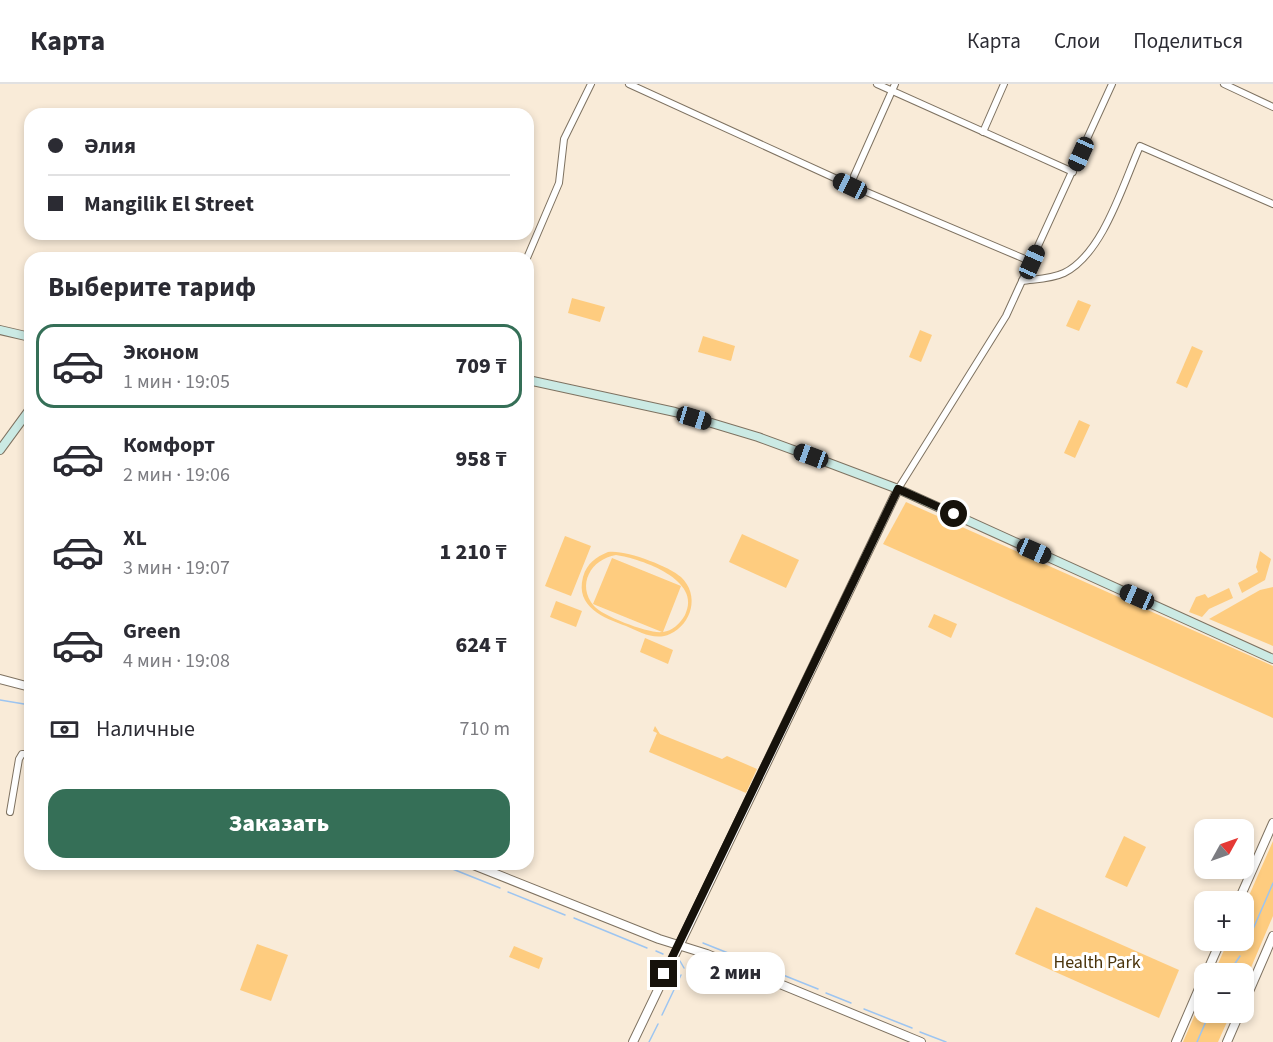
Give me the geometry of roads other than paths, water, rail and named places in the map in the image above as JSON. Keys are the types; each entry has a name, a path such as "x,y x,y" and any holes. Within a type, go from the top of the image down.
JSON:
{"main road":[{"path":"0,330 24,336"},
{"path":"534,381 675,412 758,437 898,489 1273,659"},
{"path":"0,450 24,417"}],"street":[{"path":"534,240 559,183 564,139 591,84"},
{"path":"629,84 850,186 1032,262"},
{"path":"878,84 893,87 983,132 1073,172"},
{"path":"983,132 1004,84"},
{"path":"633,1042 898,489 999,327 1032,262 1112,84"},
{"path":"1224,84 1273,107"},
{"path":"850,186 893,87"},
{"path":"1022,281 1057,275 1074,267 1087,256 1099,238 1140,146 1273,204"},
{"path":"0,679 24,685"},
{"path":"10,812 19,759 24,754"},
{"path":"1243,891 1273,823"},
{"path":"486,870 678,945 707,954 921,1042"},
{"path":"1254,980 1273,936"},
{"path":"1176,1042 1194,1001"},
{"path":"1227,1042 1235,1023"}],"waterway":[{"path":"0,700 24,704"},
{"path":"455,870 500,888"},
{"path":"1254,927 1273,883"},
{"path":"508,892 565,915"},
{"path":"574,918 647,948"},
{"path":"703,943 818,989"},
{"path":"656,951 663,954"},
{"path":"1235,963 1240,956"},
{"path":"680,961 684,968"},
{"path":"662,1015 681,975"},
{"path":"826,993 851,1003"},
{"path":"864,1009 912,1028"},
{"path":"1197,1042 1205,1023"},
{"path":"649,1042 658,1024"},
{"path":"920,1032 946,1042"}],"park label":[{"name":"Health Park","path":"1097,962"}]}
